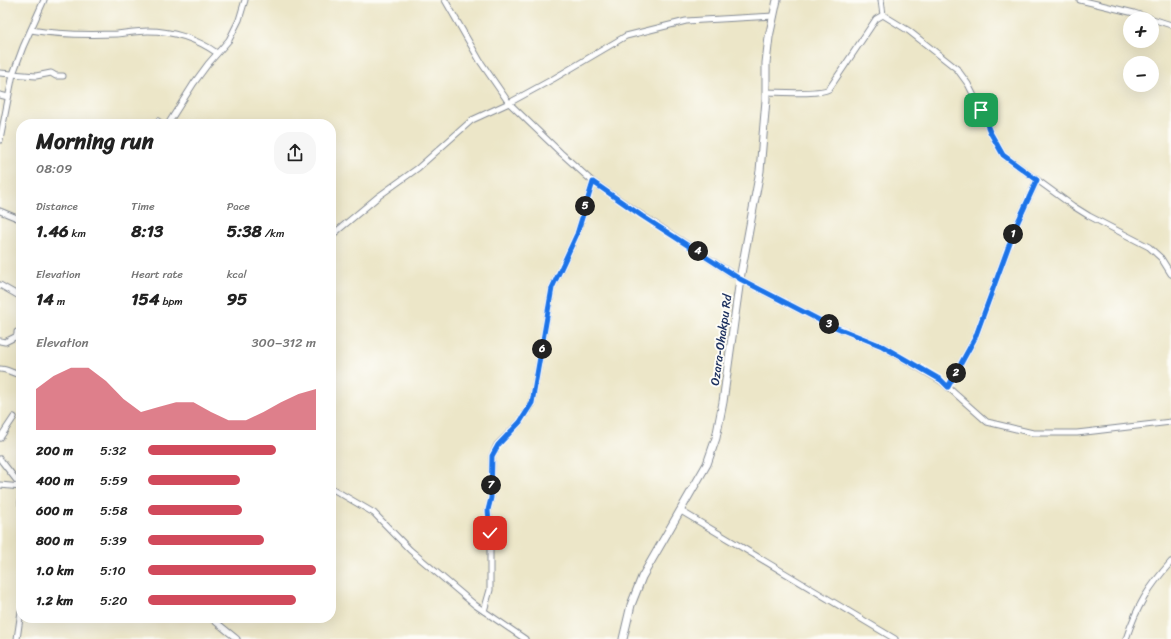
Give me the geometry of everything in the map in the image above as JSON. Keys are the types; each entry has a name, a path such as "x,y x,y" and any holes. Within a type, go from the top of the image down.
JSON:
{"main road":[{"name":"Ozara-Ohakpu Rd","path":"623,639 631,605 642,577 681,511 706,464 716,438 723,402 740,279 760,171 766,92 766,62 777,0"}],"street":[{"path":"0,140 13,74 44,0"},
{"path":"171,119 194,82 229,40 239,20 245,0"},
{"path":"445,0 480,61 509,103 593,182 642,216 740,279 825,323 882,346 941,380 987,422 1033,433 1077,433 1171,422"},
{"path":"880,0 883,15 909,31 957,69 968,84 990,132 1003,155 1089,216 1149,247 1161,258 1171,274"},
{"path":"1080,0 1134,13 1171,25"},
{"path":"766,92 826,91 876,19 883,15"},
{"path":"336,231 379,196 418,168 472,120 509,103 553,79 626,36 686,21 774,16"},
{"path":"31,30 84,34 117,34 146,31 165,32 205,45 216,54"},
{"path":"0,73 36,76 51,73 56,76 63,76"},
{"path":"0,95 8,97"},
{"path":"948,387 975,338 1016,226 1037,180"},
{"path":"484,611 490,590 490,524 488,510 491,498 492,456 498,445 520,422 532,403 552,288 577,234 593,182"},
{"path":"0,211 16,218"},
{"path":"0,285 16,294"},
{"path":"0,341 5,342 16,336"},
{"path":"0,369 6,369 16,375"},
{"path":"0,438 14,417"},
{"path":"0,459 16,480"},
{"path":"0,485 16,486"},
{"path":"336,491 374,513 410,550 484,611 525,639"},
{"path":"681,511 895,639"},
{"path":"1126,639 1135,615 1145,595 1156,579 1171,562"},
{"path":"17,639 19,623"},
{"path":"217,623 237,639"}],"route":[{"path":"490,533 488,510 491,498 492,456 498,445 527,413 532,403 552,288 573,245 593,182 642,216 740,279 825,323 882,346 941,380 948,387 975,338 1016,226 1037,180 1003,155 990,132 981,110"}]}
